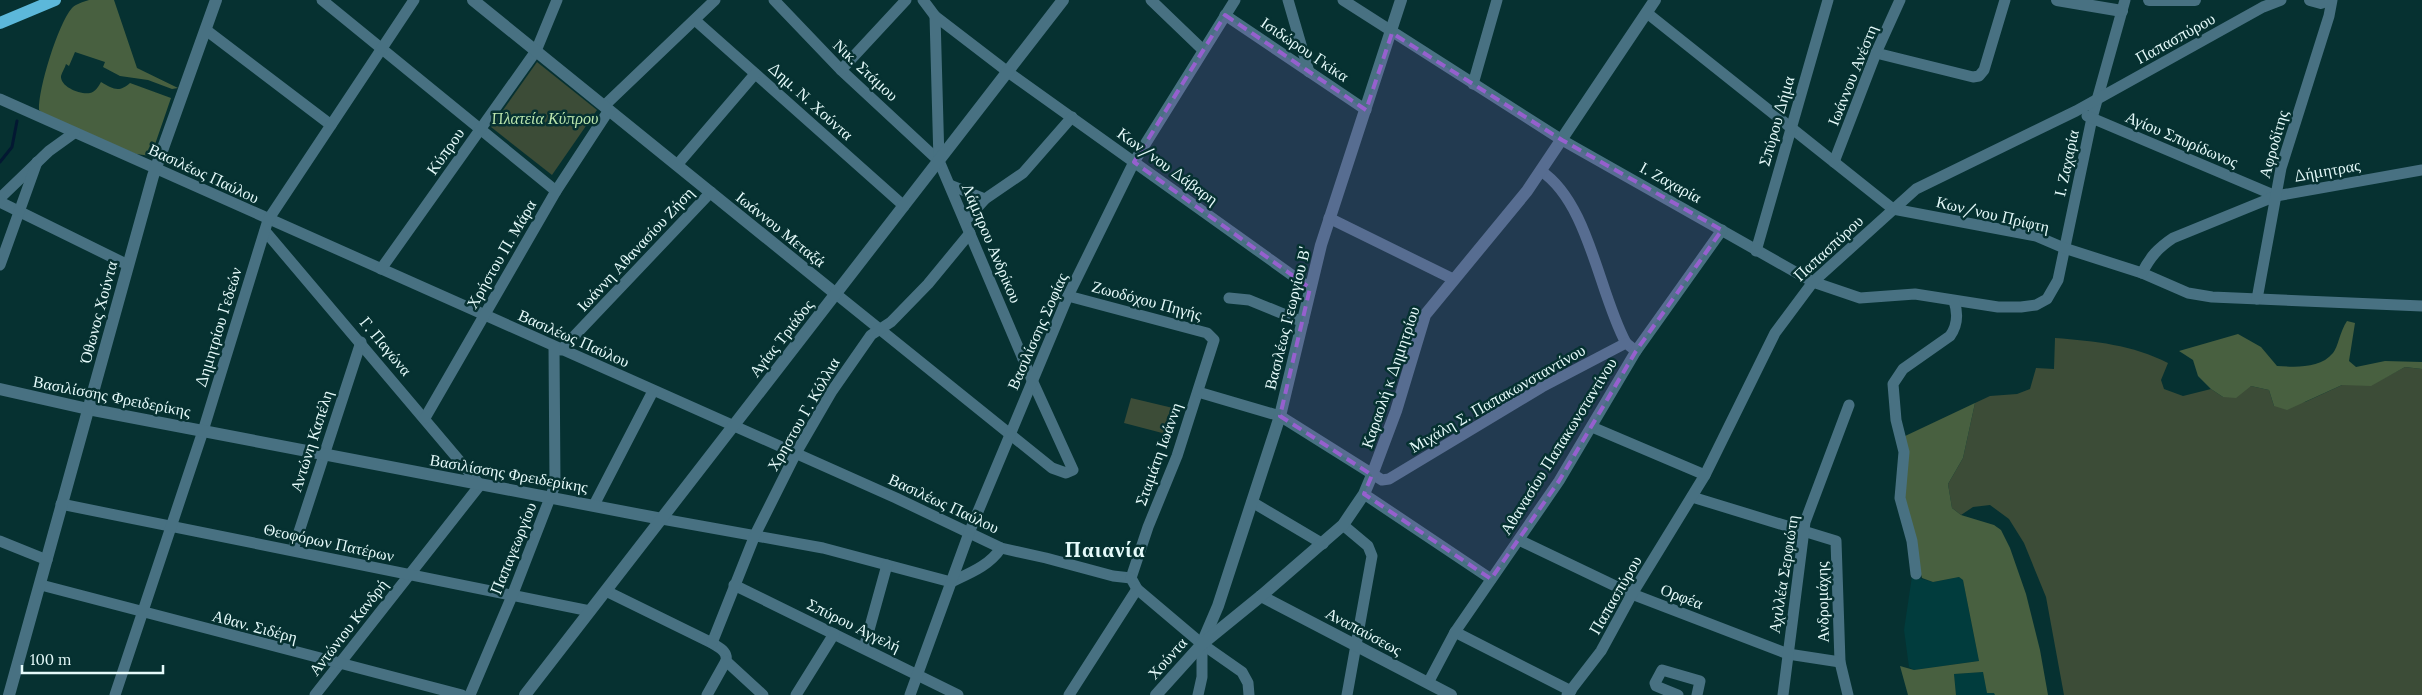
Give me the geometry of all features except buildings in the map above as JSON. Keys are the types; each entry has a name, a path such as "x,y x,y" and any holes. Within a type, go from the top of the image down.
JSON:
{"main road":[{"path":"0,23 55,0"}],"street":[{"name":"Όθωνος Χούντα","path":"9,695 156,168 216,0"},
{"path":"322,0 556,191"},
{"name":"Δημητρίου Γεδεών","path":"116,695 203,431 266,225 414,0"},
{"name":"Ιωάννου Μεταξά","path":"473,0 1052,468 1066,473 1073,470"},
{"name":"Κύπρου","path":"381,269 536,51 557,0"},
{"name":"Χρήστου Π. Μάρα","path":"425,418 606,108 696,21 715,0"},
{"name":"Νικ. Στάμου","path":"774,0 841,70 939,161"},
{"path":"841,70 906,0"},
{"name":"Κων/νου Δάβαρη","path":"923,0 935,16 1008,72 1310,288"},
{"name":"Αγίας Τριάδος","path":"525,695 1063,0"},
{"path":"1151,0 1203,50"},
{"name":"Βασιλίσσης Σοφίας","path":"910,695 969,533 1068,296 1134,162 1235,0"},
{"path":"1288,0 1309,72"},
{"path":"1343,0 1392,32"},
{"name":"Βασιλέως Γεωργίου Β'","path":"1202,644 1218,606 1280,416 1310,288 1329,218 1401,0"},
{"path":"1473,84 1497,0"},
{"name":"Καραολή κ Δημητρίου","path":"1202,644 1262,596 1343,525 1364,494 1372,475 1396,411 1425,315 1541,171 1655,0"},
{"name":"Σπύρου Δήμα","path":"1756,250 1828,0"},
{"name":"Ιωάννου Ανέστη","path":"1834,162 1876,53 1900,0"},
{"path":"1876,53 1979,76 1984,70 2005,0"},
{"path":"2057,0 2124,5"},
{"path":"2149,0 2195,0"},
{"name":"Παπασπύρου","path":"1569,693 1601,651 1632,594 1705,475 1775,333 1813,282 1916,188 2076,111 2264,7 2281,0"},
{"path":"2310,0 2321,3 2330,0"},
{"name":"Αφροδίτης","path":"2256,299 2281,168 2329,16 2330,0"},
{"name":"Ι. Ζαχαρία","path":"1392,32 1562,140 1813,282 1860,298 1915,294 1998,307 2036,305 2046,299 2053,291 2058,280 2092,118 2124,5"},
{"name":"Κων/νου Πρίφτη","path":"1647,13 1894,209 2036,236 2064,248 2142,273 2188,293 2212,297 2422,306"},
{"name":"Ισιδώρου Γκίκα","path":"1225,15 1366,110"},
{"name":"Λάμπρου Ανδρίκου","path":"935,16 939,161 1032,380 1073,470"},
{"name":"Δημ. Ν. Χούντα","path":"696,21 904,206"},
{"path":"206,30 331,125"},
{"path":"677,165 755,74"},
{"name":"Βασιλέως Παύλου","path":"2,104 156,168 266,225 381,269 796,454 1001,548 1113,576 1134,584"},
{"name":"Αγίου Σπυρίδωνος","path":"2076,111 2276,196"},
{"path":"965,221 985,199 1023,173 1072,117"},
{"path":"0,198 64,138 74,133"},
{"path":"0,265 37,162"},
{"name":"Δήμητρας","path":"2142,273 2149,259 2159,247 2173,238 2276,196 2422,170"},
{"path":"1541,171 1554,180 1567,198 1592,252 1610,311 1626,343 1636,351"},
{"path":"950,185 985,199"},
{"name":"Ιωάννη Αθανασίου Ζήση","path":"558,349 711,192"},
{"path":"0,202 128,265"},
{"path":"1329,218 1453,279"},
{"name":"Γ. Παγώνα","path":"266,225 480,485"},
{"name":"Αθανασίου Παπακωνσταντίνου","path":"1428,683 1455,632 1520,540 1592,426 1636,351 1722,230"},
{"name":"Χρηστου Γ. Κόλλια","path":"712,643 755,536 796,454 832,391 871,335 891,322 928,284 970,233"},
{"name":"Ζωοδόχου Πηγής","path":"1068,296 1207,333 1214,340"},
{"path":"1229,298 1249,300 1303,322"},
{"path":"1916,574 1912,541 1900,498 1904,452 1896,420 1893,384 1903,369 1950,336 1954,330 1957,313 1954,301"},
{"name":"Σταμάτη Ιωάννη","path":"1068,695 1134,584 1132,569 1177,456 1214,340"},
{"name":"Αντώνη Καπέλη","path":"293,550 361,342"},
{"name":"Μιχάλη Σ. Παπακωνσταντίνου","path":"1372,475 1382,480 1389,479 1542,387 1626,343"},
{"name":"Παπαγεωργίου","path":"470,695 512,596 555,485 558,349"},
{"name":"Βασιλίσσης Φρειδερίκης","path":"0,390 88,410 823,548 951,582"},
{"path":"594,505 653,391"},
{"path":"1198,392 1280,416 1372,475"},
{"name":"Αχιλλέα Σερφιώτη","path":"1783,695 1806,522 1849,405"},
{"path":"1592,426 1705,475"},
{"name":"Αντώνιου Κανδρή","path":"316,695 480,485"},
{"path":"1364,494 1491,579"},
{"name":"Ανδρομάχης","path":"1692,497 1836,541 1840,662 1848,695"},
{"path":"1252,502 1323,544"},
{"name":"Θεοφόρων Πατέρων","path":"61,504 293,550 409,576 590,611"},
{"path":"1343,525 1372,552 1349,690 1358,695"},
{"name":"Ορφέα","path":"1520,540 1632,594 1788,654 1840,662"},
{"path":"0,541 47,560"},
{"path":"951,582 981,567 991,560 1001,548"},
{"path":"864,648 887,565"},
{"path":"1134,584 1202,644 1242,672 1248,683 1249,695"},
{"name":"Αθαν. Σιδέρη","path":"41,585 339,665 462,695"},
{"name":"Σπύρου Αγγελή","path":"734,585 958,695"},
{"path":"606,590 712,643 726,654 726,661 707,695"},
{"name":"Αναπαύσεως","path":"1262,596 1451,695"},
{"path":"1455,632 1569,693"},
{"path":"796,695 834,634"},
{"path":"1202,644 1204,695"},
{"name":"Χούντα","path":"1156,695 1202,644"},
{"path":"726,661 763,695"},
{"path":"1678,695 1656,686 1655,683 1662,670 1700,682 1697,695"},
{"path":"1198,695 1202,677"}],"highlighted area":[{"path":"1225,15 1366,110 1392,33 1562,140 1722,230 1636,351 1559,481 1491,579 1364,494 1372,475 1280,416 1310,288 1134,162"}],"shaded area":[{"path":"1912,576 1933,582 1959,577 1963,580 1979,661 1914,670 1909,667 1904,630"},
{"path":"1983,672 1987,692 1995,693 1995,695 1956,695 1954,674"}],"green space":[{"path":"89,0 114,0 137,68 178,88 172,89 148,80 120,76 103,67 105,62 75,52 69,66 66,64 61,76 62,80 67,87 82,93 92,92 97,89 101,82 116,89 123,88 130,83 171,98 151,156 136,154 47,117 39,110 45,73 61,28 72,8"},
{"name":"Πλατεία Κύπρου","path":"537,62 597,110 552,175 491,127"},
{"path":"2347,321 2355,323 2349,361 2356,367 2385,361 2422,362 2422,369 2405,367 2371,386 2342,385 2287,410 2274,406 2269,390 2251,386 2236,398 2223,397 2211,389 2198,376 2193,360 2179,351 2238,334 2261,347 2277,366 2307,366 2321,362 2333,353"},
{"path":"2055,338 2113,345 2155,357 2168,363 2161,380 2164,389 2183,396 2211,389 2223,397 2251,386 2269,390 2274,406 2305,402 2342,385 2371,385 2405,367 2422,369 2422,695 2064,695 2046,597 2024,543 2009,519 1990,505 1973,507 1961,515 1952,508 1948,484 1963,458 1975,403 1990,396 2017,394 2030,389 2036,368 2054,369"},
{"path":"1131,398 1173,408 1166,434 1124,423"},
{"path":"1975,403 1963,458 1948,484 1952,508 1961,515 1994,525 2001,530 2010,548 2026,594 2040,650 2048,695 1995,695 1994,693 1987,693 1983,672 1954,674 1956,695 1908,695 1900,666 1914,670 1979,661 1963,580 1959,577 1933,582 1922,578 1902,507 1903,437"}],"waterway":[{"path":"0,162 12,147 17,121"}],"district":[{"name":"Παιανία","path":"1105,550"}]}
